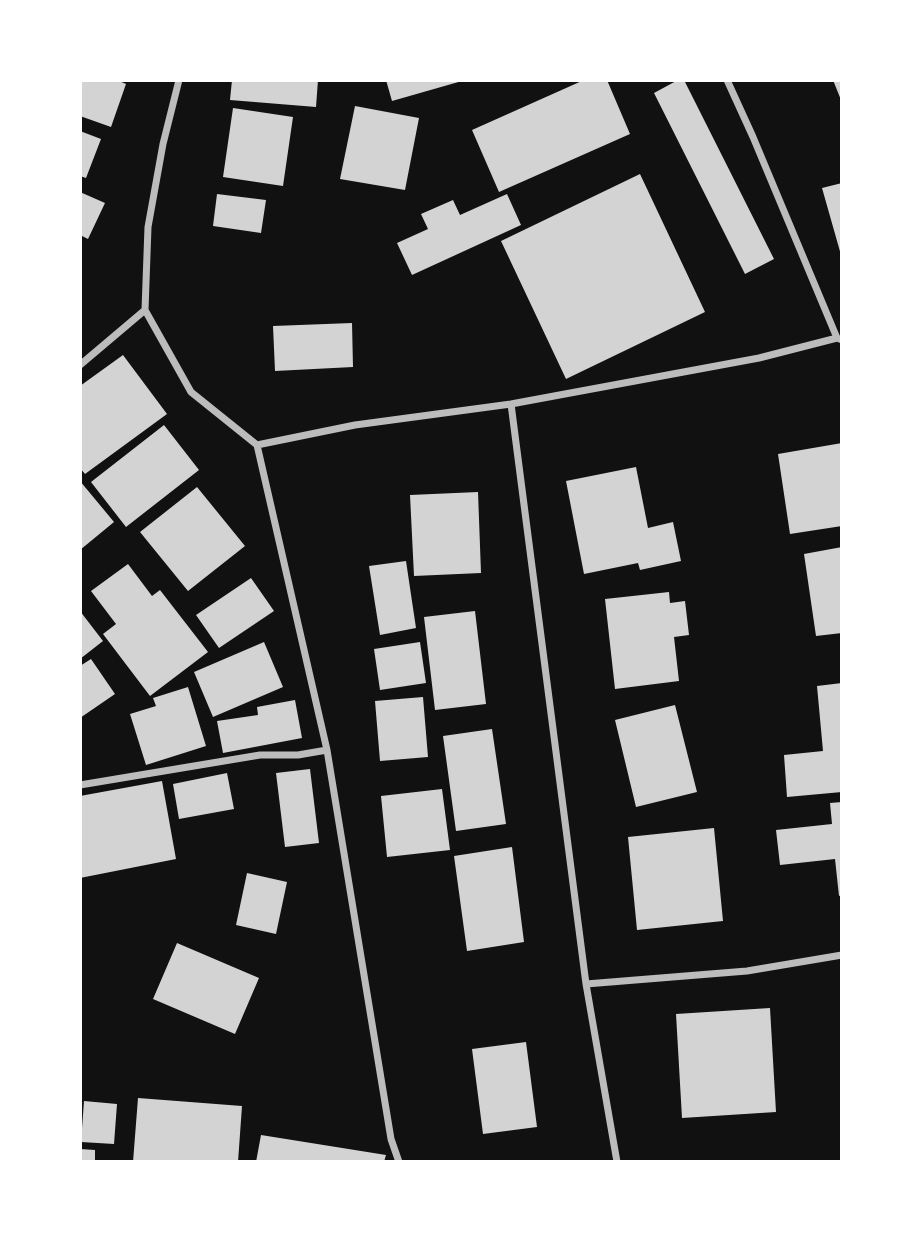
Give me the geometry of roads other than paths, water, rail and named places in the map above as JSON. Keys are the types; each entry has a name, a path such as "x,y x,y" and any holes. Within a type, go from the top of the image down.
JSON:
{"street":[{"path":"179,80 163,144 148,227 145,310 191,392 257,444 327,750 391,1139 399,1161"},
{"path":"257,444 355,425 511,404 759,358 839,339 727,80"},
{"path":"80,365 145,310"},
{"path":"511,404 586,984 617,1161"},
{"path":"80,785 260,755 298,755 327,750"},
{"path":"586,984 747,971 842,956"}]}
